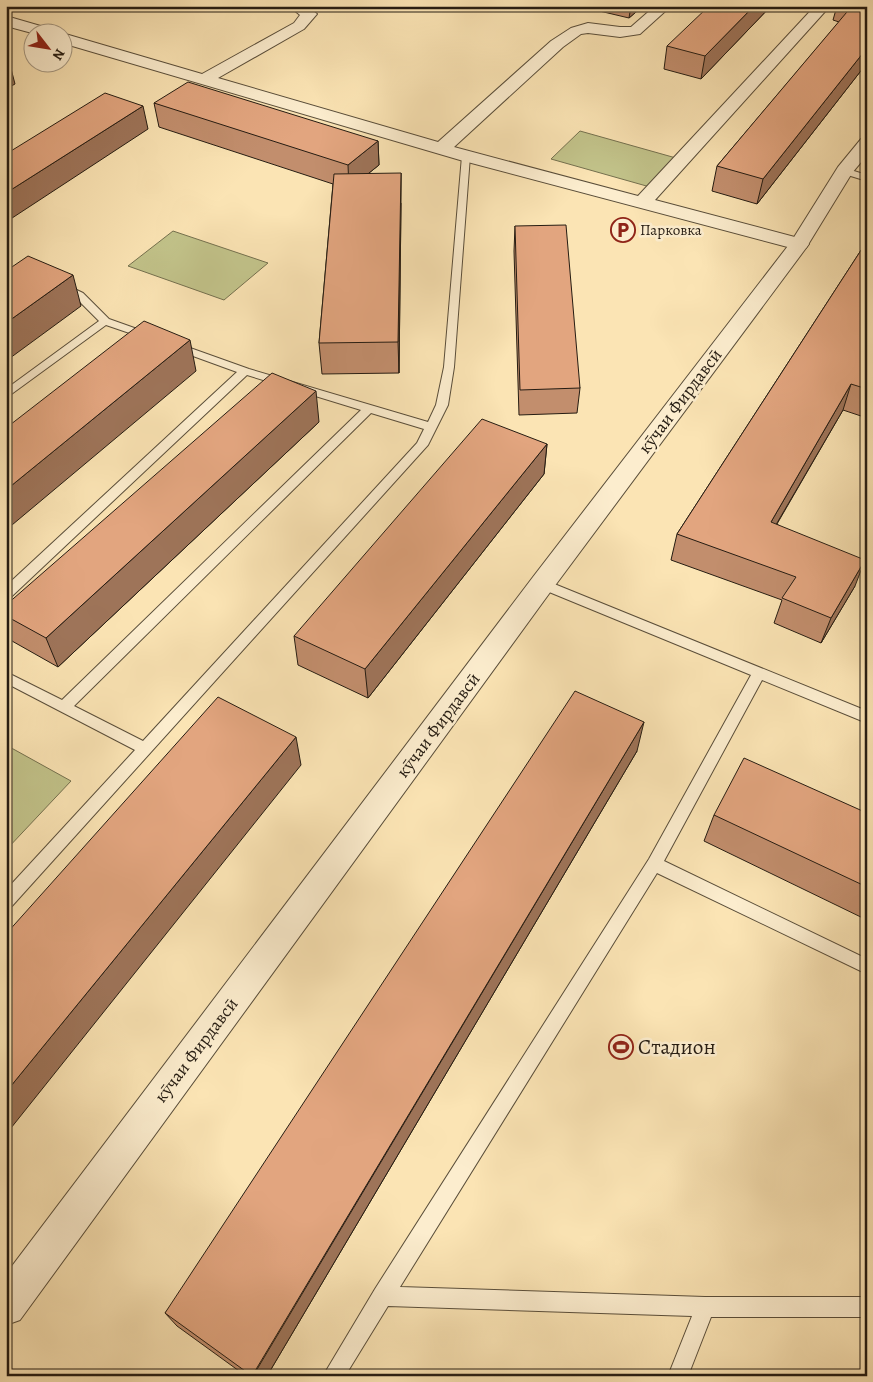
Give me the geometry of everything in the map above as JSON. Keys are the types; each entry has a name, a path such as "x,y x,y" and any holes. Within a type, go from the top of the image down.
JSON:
{"street":[{"path":"203,80 299,26 309,14 296,6"},
{"path":"441,149 557,44 576,31 588,28 620,32 635,31 664,6"},
{"path":"642,203 823,6"},
{"path":"6,21 22,25"},
{"path":"72,41 466,156 799,244"},
{"name":"кӯчаи Фирдавсӣ","path":"7,1304 542,584 799,244 855,174 867,143"}],"lane":[{"path":"6,901 422,445 442,405 449,367 466,156"},
{"path":"51,282 79,295 105,320 245,371 430,427"},
{"path":"6,395 105,320"},
{"path":"6,594 245,371"},
{"path":"64,707 369,408"},
{"path":"542,584 867,717"},
{"path":"333,1376 654,864 760,672"},
{"path":"6,677 145,749"},
{"path":"654,864 867,967"},
{"path":"382,1296 705,1307 867,1307"},
{"path":"678,1376 705,1307"}],"green space":[{"path":"580,131 676,158 650,187 551,159"},
{"path":"173,231 268,263 224,300 128,266"},
{"path":"6,745 71,781 6,850"}],"building":[{"path":"709,6 754,6 705,56 667,46"},
{"path":"852,6 867,6 867,48 763,179 717,166"},
{"path":"188,82 378,141 348,165 154,103"},
{"path":"105,93 143,106 6,193 6,154"},
{"path":"401,173 398,342 319,343 334,174"},
{"path":"566,225 580,388 520,390 515,226"},
{"path":"867,241 867,389 851,384 771,522 865,560 831,618 782,598 796,577 677,534"},
{"path":"28,256 73,275 6,323 6,271"},
{"path":"144,321 190,340 6,490 6,428"},
{"path":"272,373 316,391 46,638 6,616 6,605"},
{"path":"482,419 547,444 365,669 294,636"},
{"path":"575,691 644,722 252,1376 165,1313"},
{"path":"218,697 296,737 6,1092 6,934"},
{"path":"744,758 867,813 867,887 714,815"}],"place":[{"name":"Парковка","path":"623,230"},
{"name":"Стадион","path":"621,1047"}]}
